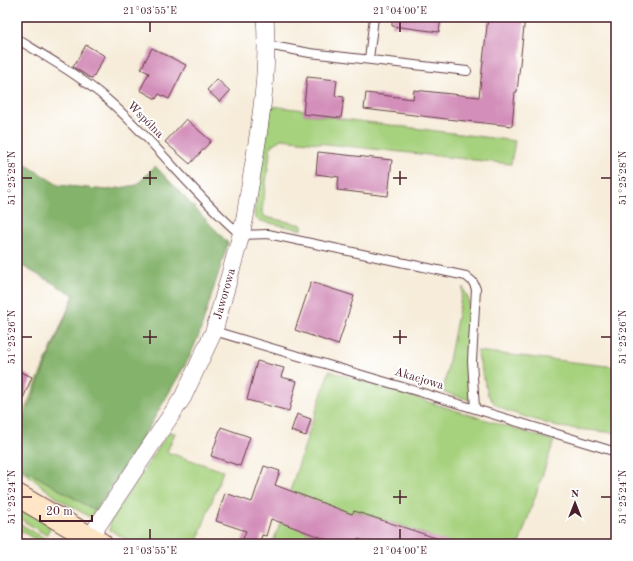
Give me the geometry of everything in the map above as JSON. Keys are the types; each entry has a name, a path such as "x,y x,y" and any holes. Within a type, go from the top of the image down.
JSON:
{"main road":[{"path":"17,495 95,542"}],"street":[{"name":"Jaworowa","path":"95,542 95,530 183,397 214,331 241,235 264,93 267,45 265,17"}],"lane":[{"path":"369,59 374,17"},
{"name":"Wspólna","path":"17,39 65,68 107,100 136,126 221,217 241,235"},
{"path":"267,45 310,52 467,71"},
{"path":"241,235 268,234 466,276 473,282 476,289 472,362 475,408"},
{"name":"Akacjowa","path":"214,331 475,408 616,452"}],"green space":[{"path":"271,106 304,110 304,114 515,141 511,164 281,139 271,146 262,211 265,217 302,225 302,230 260,221 255,218 254,213"},
{"path":"17,159 58,185 107,190 137,185 155,166 228,243 199,335 188,360 149,427 96,511 17,465 17,436 74,295 17,263"},
{"path":"463,287 469,301 466,348 467,379 470,400 443,392"},
{"path":"74,295 17,436 17,428"},
{"path":"477,351 616,367 616,433 558,427 507,411 495,404 488,395"},
{"path":"329,371 554,441 519,544 450,544 409,528 355,511 352,514 290,491"},
{"path":"169,432 175,433 167,452 223,471 196,544 134,544 110,530 110,521"},
{"path":"17,465 96,511 90,517 57,498 17,468"},
{"path":"17,505 52,525 46,535 17,517"},
{"path":"17,522 54,544 34,544 35,539 17,529"},
{"path":"281,522 332,542 332,544 272,544"}],"building":[{"path":"392,17 441,17 439,32 392,26"},
{"path":"488,17 525,17 512,126 364,109 366,93 413,99 414,90 479,97"},
{"path":"86,45 105,56 92,79 73,67"},
{"path":"152,48 186,65 169,99 159,94 156,99 140,90 149,73 141,69"},
{"path":"307,77 337,80 335,96 344,97 341,118 303,114"},
{"path":"217,79 230,91 220,102 207,90"},
{"path":"186,119 211,141 190,164 165,142"},
{"path":"318,152 392,160 388,196 337,190 339,177 316,174"},
{"path":"311,282 354,296 338,345 295,330"},
{"path":"257,361 284,368 281,377 297,381 289,411 247,400"},
{"path":"17,370 32,377 17,413"},
{"path":"297,414 311,419 306,436 291,431"},
{"path":"221,427 250,437 240,466 211,456"},
{"path":"264,466 280,471 275,485 352,514 354,511 448,542 447,544 372,544 358,539 356,544 339,544 271,519 266,536 262,535 259,544 241,544 246,531 216,521 225,493 252,502"}]}
